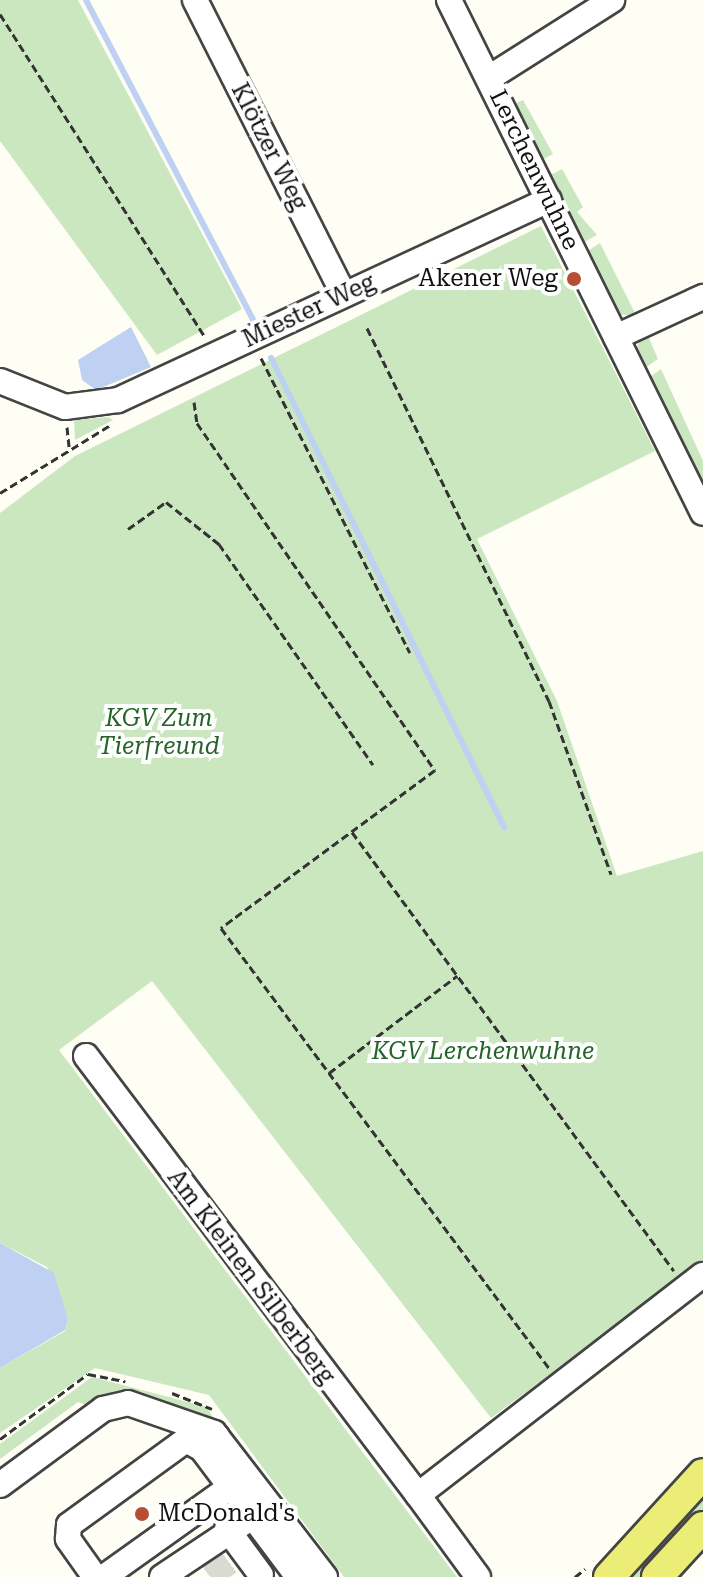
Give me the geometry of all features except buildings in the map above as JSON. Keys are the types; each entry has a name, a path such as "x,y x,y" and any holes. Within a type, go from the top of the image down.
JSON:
{"main road":[{"path":"609,1577 703,1474"},
{"path":"657,1577 703,1527"}],"street":[{"name":"Klötzer Weg","path":"195,0 344,295"},
{"name":"Lerchenwuhne","path":"449,0 703,513"},
{"path":"489,78 612,0"},
{"name":"Miester Weg","path":"0,381 65,407 131,395 549,200"},
{"path":"616,337 703,297"},
{"name":"Am Kleinen Silberberg","path":"86,1056 478,1577"},
{"path":"418,1495 703,1275"},
{"path":"0,1485 117,1403 217,1436 325,1577"},
{"path":"95,1577 68,1539 68,1526 186,1440 217,1436"},
{"path":"186,1440 230,1487 291,1567 260,1576 227,1529"},
{"path":"104,1577 230,1487"},
{"path":"162,1577 249,1513 278,1514"}],"path":[{"path":"0,14 200,330"},
{"path":"367,328 549,701 611,874"},
{"path":"259,355 410,653"},
{"path":"194,402 197,423 435,770 221,928 561,1385"},
{"path":"0,493 69,447"},
{"path":"128,529 166,502 219,544 373,765"},
{"path":"352,832 678,1277"},
{"path":"329,1073 457,976"}],"green space":[{"path":"0,0 78,0 242,309 157,355 0,141"},
{"path":"523,100 553,154 538,162 515,104"},
{"path":"562,169 583,207 577,212 597,235 579,245 545,178"},
{"name":"KGV Lerchenwuhne","path":"541,226 655,451 477,539 557,701 617,876 703,851 703,1262 491,1418 152,981 59,1050 457,1577 344,1577 209,1395 95,1368 0,1433 0,1368 65,1331 68,1320 47,1267 0,1243 0,513 75,456"},
{"path":"600,243 637,317 614,313 583,254"},
{"path":"646,331 658,359 642,370 634,351"},
{"path":"661,369 703,461 703,496 647,379"},
{"path":"108,417 113,420 75,440 74,420"},
{"path":"92,1377 207,1407 214,1419 132,1395 92,1407 78,1402 0,1459 0,1444"},
{"path":"703,1489 703,1510 672,1547 643,1577 624,1577"}],"water":[{"path":"131,327 151,367 96,390 82,380 78,360"},
{"path":"0,1243 54,1273 68,1320 65,1330 0,1368"}],"waterway":[{"path":"86,0 254,321"},
{"path":"271,358 504,827"}],"tunnel":[{"path":"210,1577 239,1555"}],"place":[{"name":"Akener Weg","path":"574,279"},
{"name":"McDonald's","path":"142,1514"}],"park label":[{"name":"KGV Zum Tierfreund","path":"159,733"}]}
